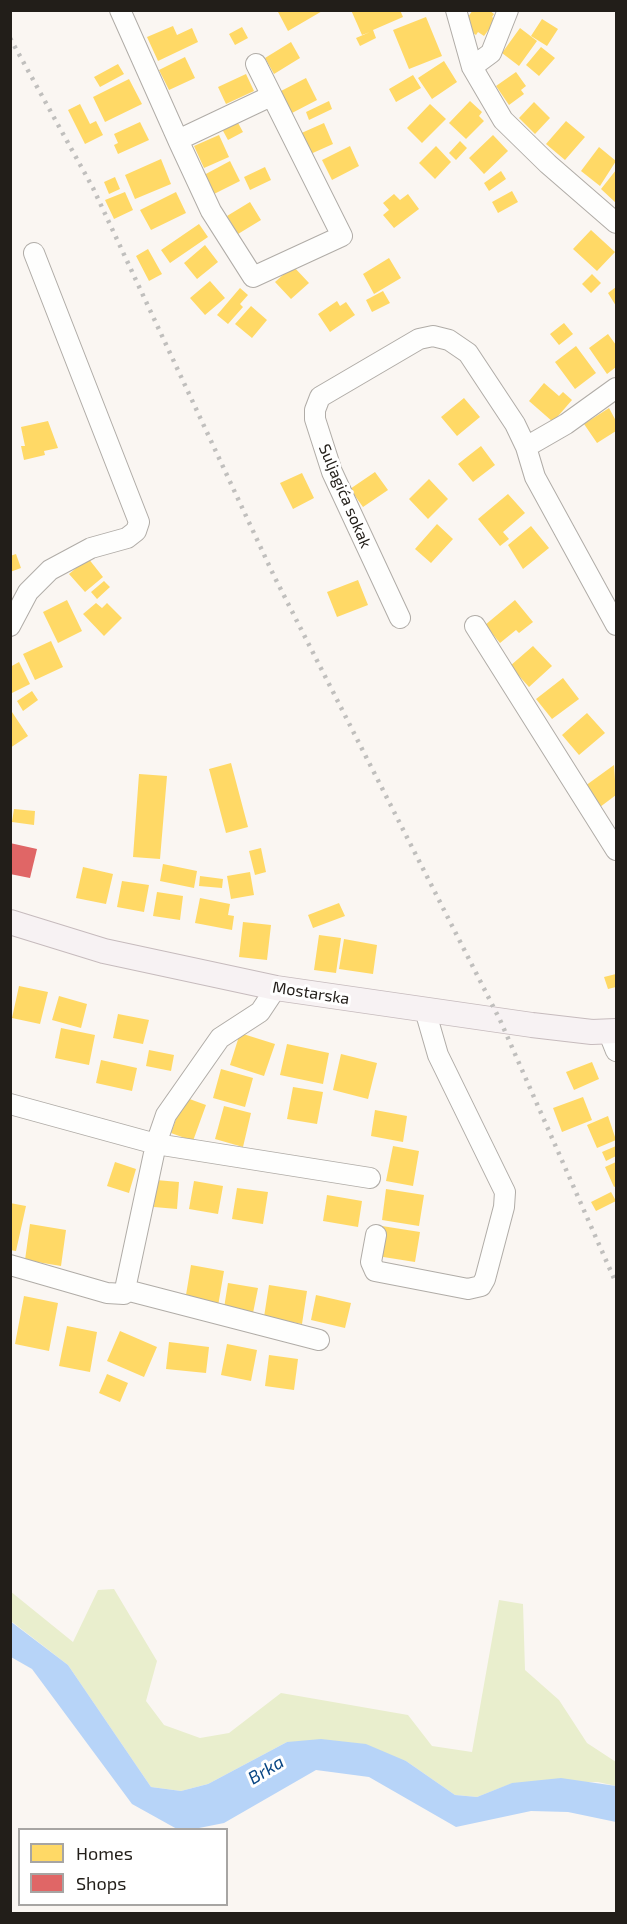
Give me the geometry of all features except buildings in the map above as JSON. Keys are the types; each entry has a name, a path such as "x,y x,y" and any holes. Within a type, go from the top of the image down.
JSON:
{"main road":[{"name":"Mostarska","path":"10,922 104,951 276,988 614,1038"}],"street":[{"path":"120,10 211,211 253,277 342,236 256,64"},
{"path":"456,10 472,67 503,120 548,164 616,223"},
{"path":"472,67 491,52 508,10"},
{"path":"178,140 271,96"},
{"path":"10,626 28,592 50,570 91,548 127,538 136,531 139,522 34,253"},
{"name":"Suljagića sokak","path":"400,618 332,472 315,419 315,410 320,397 419,339 433,336 449,340 468,353 515,424 526,447 535,477 616,625"},
{"path":"526,447 566,424 616,388"},
{"path":"475,626 616,850"},
{"path":"10,1265 107,1293 124,1294 156,1144 166,1115 220,1038 260,1012 276,988"},
{"path":"376,1235 370,1262 375,1270 468,1289 480,1286 485,1279 504,1207 505,1192 438,1055 426,1010"},
{"path":"10,1104 156,1144 370,1178"},
{"path":"126,1290 320,1340"}],"green space":[{"path":"114,1589 157,1661 146,1701 164,1725 200,1738 229,1733 281,1693 408,1715 432,1746 472,1752 499,1600 523,1604 525,1670 559,1700 587,1743 616,1762 616,1786 598,1782 513,1783 477,1797 455,1795 406,1761 287,1742 208,1784 181,1791 151,1787 68,1665 11,1621 10,1591 73,1642 98,1590"}],"water":[{"name":"Brka","path":"10,1621 68,1665 151,1787 181,1791 208,1784 287,1742 321,1739 366,1744 406,1761 455,1795 477,1797 512,1783 561,1778 616,1786 616,1822 568,1812 531,1811 456,1827 369,1777 316,1770 224,1823 199,1828 175,1828 132,1804 32,1669 11,1657"}],"railway":[{"path":"10,38 93,188 274,576 500,1020 616,1283"}]}
